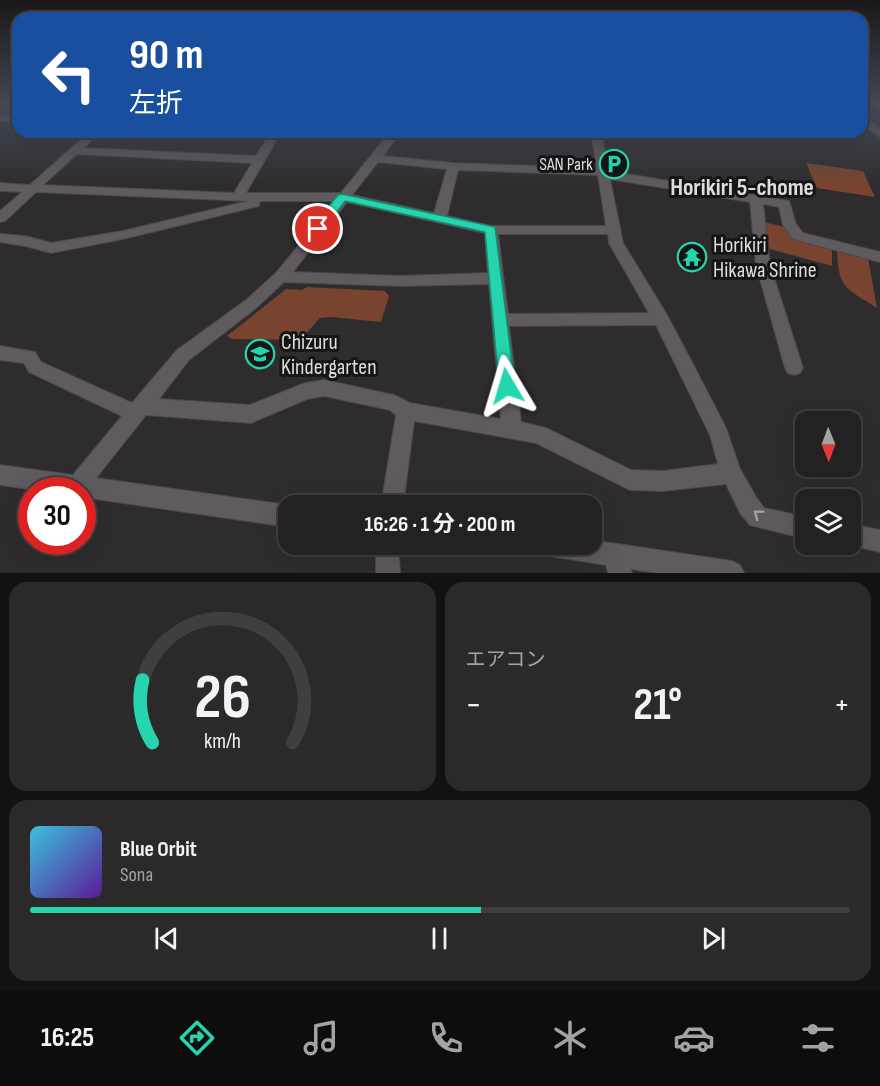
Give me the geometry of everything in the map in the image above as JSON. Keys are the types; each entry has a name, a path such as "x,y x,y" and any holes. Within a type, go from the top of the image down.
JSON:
{"street":[{"path":"0,218 88,138"},
{"path":"238,197 273,138"},
{"path":"84,477 183,355 251,304 281,277 391,138"},
{"path":"597,138 616,243 661,319 719,434 731,473 748,505 758,517 795,525"},
{"path":"74,151 260,160"},
{"path":"374,158 453,166 550,168 603,172 756,198 785,204 790,225 798,236 880,257"},
{"path":"439,220 453,166"},
{"path":"0,187 271,198 342,197 491,230 612,230"},
{"path":"0,238 51,248 123,235 271,198"},
{"path":"756,198 763,265 794,368"},
{"path":"491,230 512,429"},
{"path":"281,277 400,281 496,279"},
{"path":"499,320 661,319"},
{"path":"0,353 29,357 35,367 139,410 251,414 305,391 324,388 394,403 406,411 539,434 630,480 663,481 731,473"},
{"path":"394,495 406,411"},
{"path":"0,474 19,477"},
{"path":"96,489 278,515"},
{"path":"861,538 880,541"},
{"path":"387,555 388,573"},
{"path":"582,555 617,565 732,573"}],"shaded area":[{"path":"806,163 863,171 875,197 817,188"},
{"path":"763,222 786,227 794,238 832,248 832,266 766,248"},
{"path":"837,249 868,258 877,308 846,286 839,272"},
{"path":"307,287 385,291 389,296 381,322 320,318 300,340 232,339 227,336 286,289 302,290"}],"place":[{"name":"SAN Park","path":"614,164"},
{"name":"Horikiri Hikawa Shrine","path":"692,257"},
{"name":"Chizuru Kindergarten","path":"260,354"}],"district":[{"name":"Horikiri 5-chome","path":"742,187"}],"route":[{"path":"318,229 342,197 491,230 507,386"}]}
